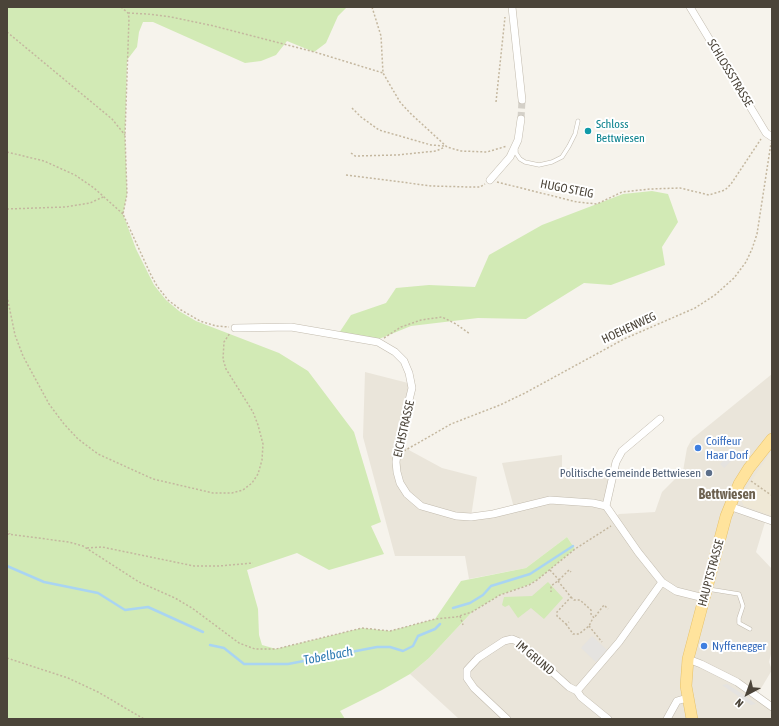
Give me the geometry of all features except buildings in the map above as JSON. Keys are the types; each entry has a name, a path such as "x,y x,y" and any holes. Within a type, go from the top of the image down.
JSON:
{"main road":[{"name":"HAUPTSTRASSE","path":"692,719 687,698 686,674 688,659 729,506 739,484 749,468 772,439"}],"street":[{"name":"SCHLOSSSTRASSE","path":"690,7 769,135"},
{"path":"509,9 522,100"},
{"path":"490,180 510,157 518,140 521,119"},
{"name":"EICHSTRASSE","path":"234,328 291,327 378,342 395,352 404,361 412,384 412,393 398,455 397,472 400,483 407,494 421,506 456,516 471,517 493,514 550,500 593,503 606,506"},
{"path":"660,419 622,451 616,462 606,506 638,552 662,582 676,591 705,593"},
{"path":"729,506 772,521"},
{"path":"577,691 619,642 662,582"},
{"name":"IM GRUND","path":"507,719 474,688 467,678 467,670 478,658 504,641 512,639 519,642 569,687 577,691 581,697 608,719"},
{"path":"688,659 737,682 772,707"},
{"path":"667,719 677,702 687,698"}],"lane":[{"path":"518,140 516,153 525,162 539,165 552,162 562,157 575,134 578,122"},
{"path":"705,593 738,594 743,606 738,618 739,623 750,629"}],"path":[{"path":"120,7 128,13 130,18 125,135 127,194 123,214"},
{"path":"372,7 381,36 383,73 400,102 424,128 447,147"},
{"path":"496,102 505,17 509,9"},
{"path":"128,13 147,14 214,26 318,53 383,73"},
{"path":"7,32 112,119 125,135"},
{"path":"352,108 361,117 379,130 431,145 461,151 487,152 500,150 518,140"},
{"name":"HUGO STEIG","path":"490,180 577,202 597,204 622,192 650,189 680,188 709,195 725,190 731,184 769,135"},
{"name":"HOEHENWEG","path":"398,455 451,424 525,393 624,338 695,308 715,295 734,278 746,262 752,249 757,234 772,140"},
{"path":"352,153 355,156 397,156 436,151 447,147"},
{"path":"7,152 61,167 94,188 123,214 150,273 157,286 168,300 181,310 200,321 216,326 234,328 224,342 223,359 226,369 252,412 258,425 263,444 262,460 258,474 252,483 243,490 232,493 213,493 153,479 98,454 78,439 64,424 49,404 26,363 15,335 7,296"},
{"path":"346,175 432,186 455,187 480,187 490,180"},
{"path":"7,209 65,208 90,203 104,197"},
{"path":"378,342 401,327 421,320 442,317 456,324 470,334"},
{"path":"749,479 771,495"},
{"path":"7,534 68,542 86,548 139,582 192,608 239,643 255,648 276,649 362,628 390,631 435,619 460,616 472,612 500,595 528,585 550,570 575,549 617,521"},
{"path":"7,530 10,534"},
{"path":"86,548 102,548 194,566 220,566 253,563"},
{"path":"550,570 574,600 580,600 591,610 591,614 594,618"},
{"path":"551,592 551,586 569,570 572,572"},
{"path":"571,597 557,612 557,616 566,624 573,634 580,634 589,626 604,605 608,609"},
{"path":"460,616 463,625"},
{"path":"589,626 602,642"},
{"path":"7,658 68,678 98,692 144,719"}],"shaded area":[{"path":"365,372 412,384 399,441 407,449 442,468 477,477 471,517 514,508 502,463 562,455 562,468 612,473 606,506 615,517 619,514 655,512 662,492 683,471 687,448 692,439 772,374 772,521 766,519 756,552 772,569 772,650 769,662 772,670 757,695 772,707 772,717 770,719 459,719 410,674 429,658 472,612 500,595 528,585 537,580 575,549 567,537 526,568 469,579 465,556 395,556 363,437"},
{"path":"772,450 772,516 744,506 740,498"},
{"path":"733,451 737,455 724,468 720,464"},
{"path":"592,636 607,650 596,662 581,648"},
{"path":"727,684 756,704 751,705 722,685"}],"green space":[{"path":"7,7 347,7 338,16 326,43 314,52 287,41 276,55 261,61 245,63 153,22 143,22 139,32 137,47 127,60 125,135 127,194 123,214 136,249 154,285 166,300 179,311 196,321 279,353 308,371 354,432 381,522 371,526 384,554 329,570 297,553 247,570 258,609 259,635 262,645 276,649 362,628 390,631 435,619 461,581 526,568 567,537 575,549 537,580 528,585 500,595 472,612 429,658 410,674 340,711 345,719 7,719"},
{"path":"652,191 668,194 678,222 662,247 665,265 611,285 584,283 526,319 478,318 411,326 374,341 339,333 351,315 386,303 396,288 429,285 475,287 489,255 542,225 623,194"},
{"path":"548,582 563,598 544,619 531,608 518,618 509,605 505,607 502,605 504,597 532,596"}],"waterway":[{"name":"Tobelbach","path":"453,608 470,603 483,595 491,586 530,574 573,546"},
{"name":"Tobelbach","path":"7,566 44,582 98,593 125,610 148,607 203,632"},
{"name":"Tobelbach","path":"210,645 224,648 244,664 288,664 377,647 390,647 403,651 413,646 418,636 435,629 440,624"}],"tunnel":[{"path":"521,119 522,100"}],"place":[{"name":"Schloss Bettwiesen","path":"588,131"},
{"name":"Coiffeur Haar Dorf","path":"698,448"},
{"name":"Politische Gemeinde Bettwiesen","path":"709,473"},
{"name":"Nyffenegger","path":"704,646"}],"district":[{"name":"Bettwiesen","path":"727,495"}]}
